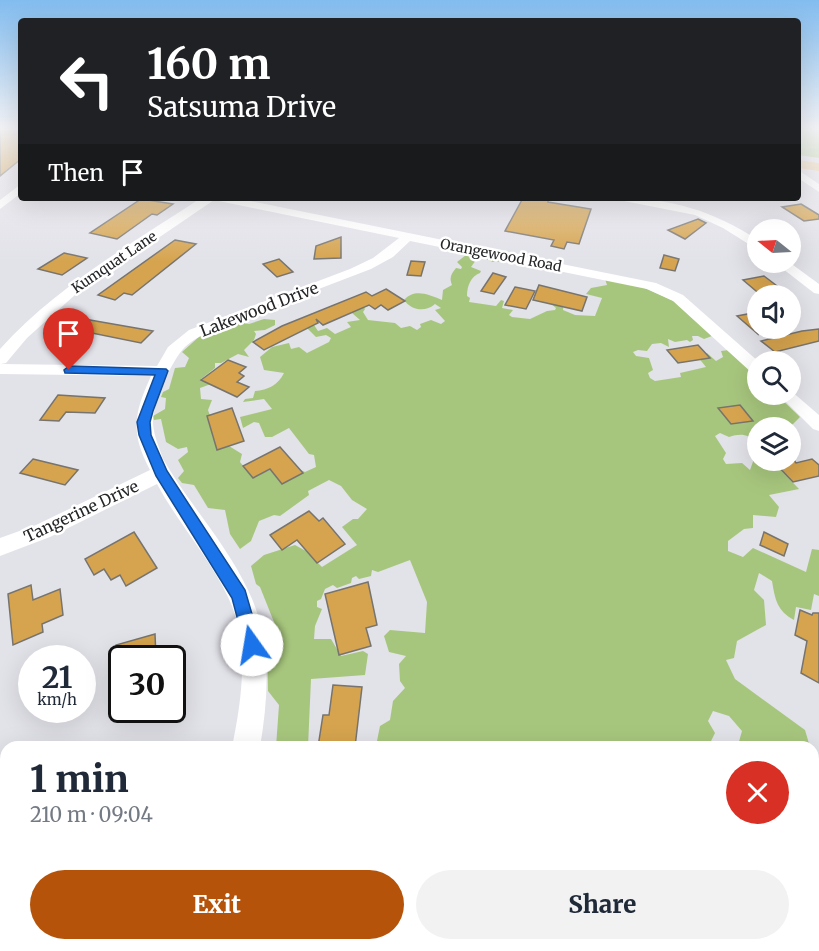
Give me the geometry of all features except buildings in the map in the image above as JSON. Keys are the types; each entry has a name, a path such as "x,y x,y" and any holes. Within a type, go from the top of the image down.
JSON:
{"street":[{"path":"801,180 819,189"},
{"path":"0,206 18,190"},
{"name":"Kumquat Lane","path":"0,359 23,333 54,305 205,201"},
{"name":"Orangewood Road","path":"233,201 634,282 665,291 688,306 747,359"},
{"path":"640,201 698,212 726,225 747,239"},
{"name":"Lakewood Drive","path":"247,741 253,683 252,645 247,618 239,595 227,573 161,473 145,435 144,422 162,371 174,351 185,339 199,331 365,268 391,254 408,236"},
{"path":"795,273 819,290"},
{"path":"0,369 162,371"},
{"path":"798,405 819,424"},
{"name":"Tangerine Drive","path":"0,547 43,531 161,473"}],"green space":[{"path":"465,251 512,261 493,262 479,256 471,267 481,271 470,282 467,296 470,298 469,302 496,306 501,300 504,301 502,308 513,310 509,315 512,317 530,319 555,310 556,308 549,302 564,299 563,310 575,315 595,316 602,298 586,294 591,288 607,285 605,279 642,287 674,301 712,336 704,339 692,336 693,340 690,342 687,340 675,342 668,339 669,347 661,343 652,344 647,351 633,352 636,356 649,358 653,370 648,373 650,378 655,381 681,377 680,373 706,367 697,356 707,353 716,361 723,357 721,351 729,350 747,367 747,405 787,405 800,417 747,417 747,436 729,437 720,433 715,436 726,453 723,459 726,464 742,463 747,467 747,471 782,471 799,489 769,495 779,507 776,517 753,515 753,528 744,529 728,541 728,551 743,557 753,548 806,572 812,549 819,550 819,596 814,594 811,610 796,607 794,620 788,616 778,604 772,581 759,573 754,590 764,600 766,625 737,641 734,658 726,660 735,679 805,730 808,741 739,741 742,731 729,716 713,711 708,721 715,733 711,741 377,741 380,726 390,720 393,701 405,688 400,681 399,664 406,656 389,652 384,636 390,630 425,633 427,602 410,560 378,572 372,570 371,576 359,579 356,576 352,578 351,583 337,588 333,585 325,589 321,599 317,601 317,607 322,609 315,626 314,639 331,639 341,656 363,651 368,654 365,675 311,679 308,741 276,741 279,705 268,691 267,632 274,622 260,587 256,584 251,566 264,555 295,545 306,551 322,567 357,545 342,527 353,519 358,519 367,509 352,500 341,486 329,480 308,491 309,495 280,516 274,515 259,521 251,541 240,549 230,534 225,510 208,508 194,485 182,483 178,478 184,471 178,460 188,452 187,447 178,449 166,442 161,419 154,420 153,416 165,409 166,398 161,397 163,392 169,389 175,368 185,367 189,358 182,352 201,335 234,321 249,324 264,319 275,320 275,325 265,330 254,331 256,334 254,340 244,350 249,357 238,354 221,363 215,363 215,368 201,379 211,384 200,388 201,399 212,400 208,410 216,433 212,435 217,449 229,446 242,454 240,462 253,478 279,468 292,467 305,472 316,467 314,455 309,454 289,428 272,437 265,437 259,423 254,422 243,428 240,417 272,409 264,399 243,402 245,399 253,398 255,391 272,386 284,373 264,370 260,357 272,347 289,343 291,349 299,347 307,353 329,342 331,338 326,335 316,337 306,327 314,325 318,331 327,328 335,334 351,327 347,322 360,320 352,313 361,302 368,320 395,323 401,328 410,326 417,330 421,327 420,324 431,320 441,324 445,321 435,310 441,308 435,304 427,309 418,309 410,306 404,300 417,293 442,300 443,290 452,285 453,272 456,268 461,269 462,267 457,262 466,255"}],"route":[{"path":"69,370 162,371 144,422 145,435 161,473 239,595 247,618 252,645"}]}
